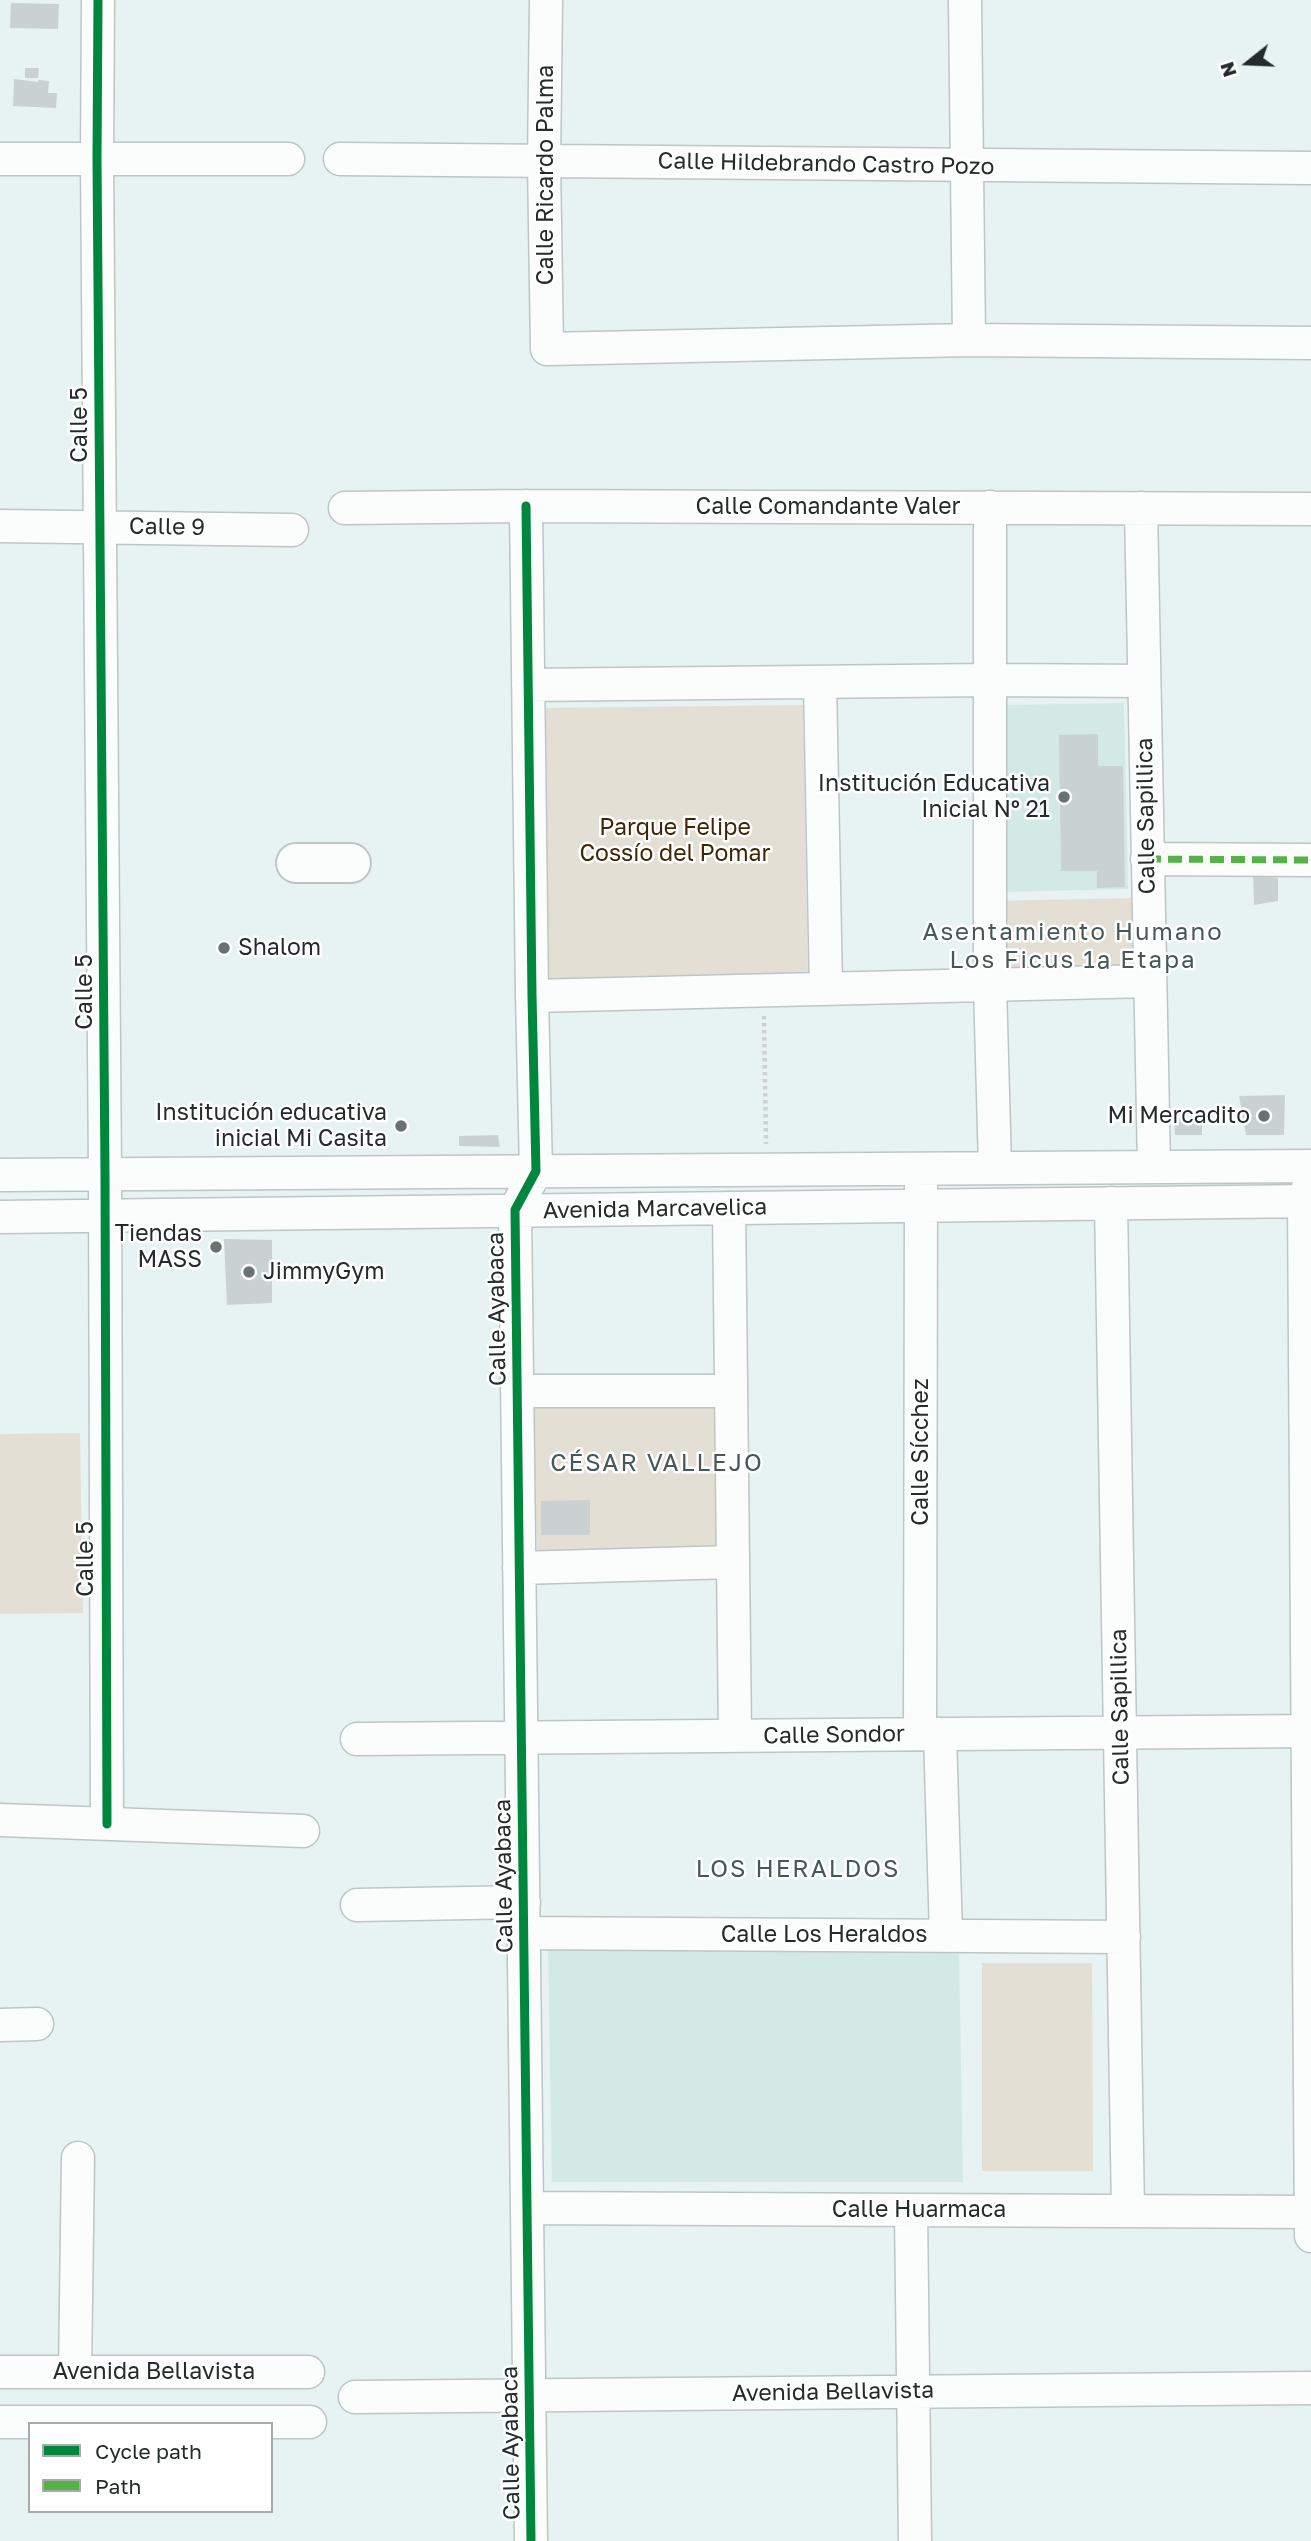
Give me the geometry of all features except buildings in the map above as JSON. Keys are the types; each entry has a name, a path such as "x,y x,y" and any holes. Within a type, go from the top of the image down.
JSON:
{"main road":[{"path":"296,863 351,863"}],"street":[{"name":"Calle 5","path":"98,0 107,1824"},
{"name":"Calle Ricardo Palma","path":"545,0 547,349 969,340"},
{"path":"965,0 969,340 1311,342"},
{"path":"0,159 288,159"},
{"name":"Calle Hildebrando Castro Pozo","path":"340,159 1311,168"},
{"path":"515,1210 536,1171 526,506"},
{"name":"Calle Comandante Valer","path":"345,508 526,506 1311,509"},
{"path":"990,507 990,985 995,1168"},
{"name":"Calle Sapillica","path":"1140,508 1154,1167"},
{"name":"Calle 9","path":"0,526 292,530"},
{"path":"528,685 1144,681"},
{"path":"820,683 826,989"},
{"path":"1147,859 1311,860"},
{"path":"532,996 1149,981"},
{"name":"Avenida Marcavelica","path":"0,1175 1311,1166"},
{"name":"Calle Sícchez","path":"921,1168 930,1734 946,1935"},
{"path":"1309,1193 1311,2236"},
{"name":"Avenida Marcavelica","path":"0,1217 1111,1203 1309,1193"},
{"name":"Calle Sapillica","path":"1111,1203 1128,2211"},
{"path":"729,1208 735,1736"},
{"name":"Calle Ayabaca","path":"515,1210 531,2541"},
{"path":"517,1391 731,1391"},
{"path":"519,1568 733,1562"},
{"name":"Calle Sondor","path":"357,1740 1309,1731"},
{"path":"0,1820 303,1831"},
{"path":"356,1905 524,1902"},
{"name":"Calle Los Heraldos","path":"524,1933 1124,1937"},
{"path":"0,2025 37,2024"},
{"path":"75,2372 78,2158"},
{"name":"Calle Huarmaca","path":"527,2208 1311,2212"},
{"path":"911,2210 915,2541"},
{"name":"Avenida Bellavista","path":"0,2372 308,2372"},
{"path":"207,2372 208,2422"},
{"name":"Avenida Bellavista","path":"355,2397 1311,2388"},
{"path":"0,2422 310,2422"}],"path":[{"path":"764,991 767,1170"}],"shaded area":[{"name":"Institución Educativa Inicial Nº 21","path":"1124,703 1128,889 1005,892 1001,705"},
{"path":"548,1949 959,1949 963,2182 552,2182"}],"green space":[{"name":"Parque Felipe Cossío del Pomar","path":"803,705 808,975 546,979 541,708"},
{"path":"1137,898 1138,983 993,981 990,901"},
{"path":"723,1396 727,1549 537,1552 533,1400"},
{"path":"80,1433 83,1613 0,1614 0,1434"},
{"path":"982,1963 1092,1963 1093,2171 982,2171"}],"marked path":[{"path":"1147,859 1311,860"}],"cycle path":[{"path":"98,0 107,1824"},
{"path":"526,506 536,1171 515,1210 531,2541"}],"place":[{"name":"Institución Educativa Inicial Nº 21","path":"1064,797"},
{"name":"Shalom","path":"224,948"},
{"name":"Mi Mercadito","path":"1264,1116"},
{"name":"Institución educativa inicial Mi Casita","path":"401,1126"},
{"name":"Tiendas MASS","path":"216,1247"},
{"name":"JimmyGym","path":"249,1272"}],"district":[{"name":"Asentamiento Humano Los Ficus 1ª Etapa","path":"1073,946"},
{"name":"CÉSAR VALLEJO","path":"657,1463"},
{"name":"LOS HERALDOS","path":"798,1869"}]}
